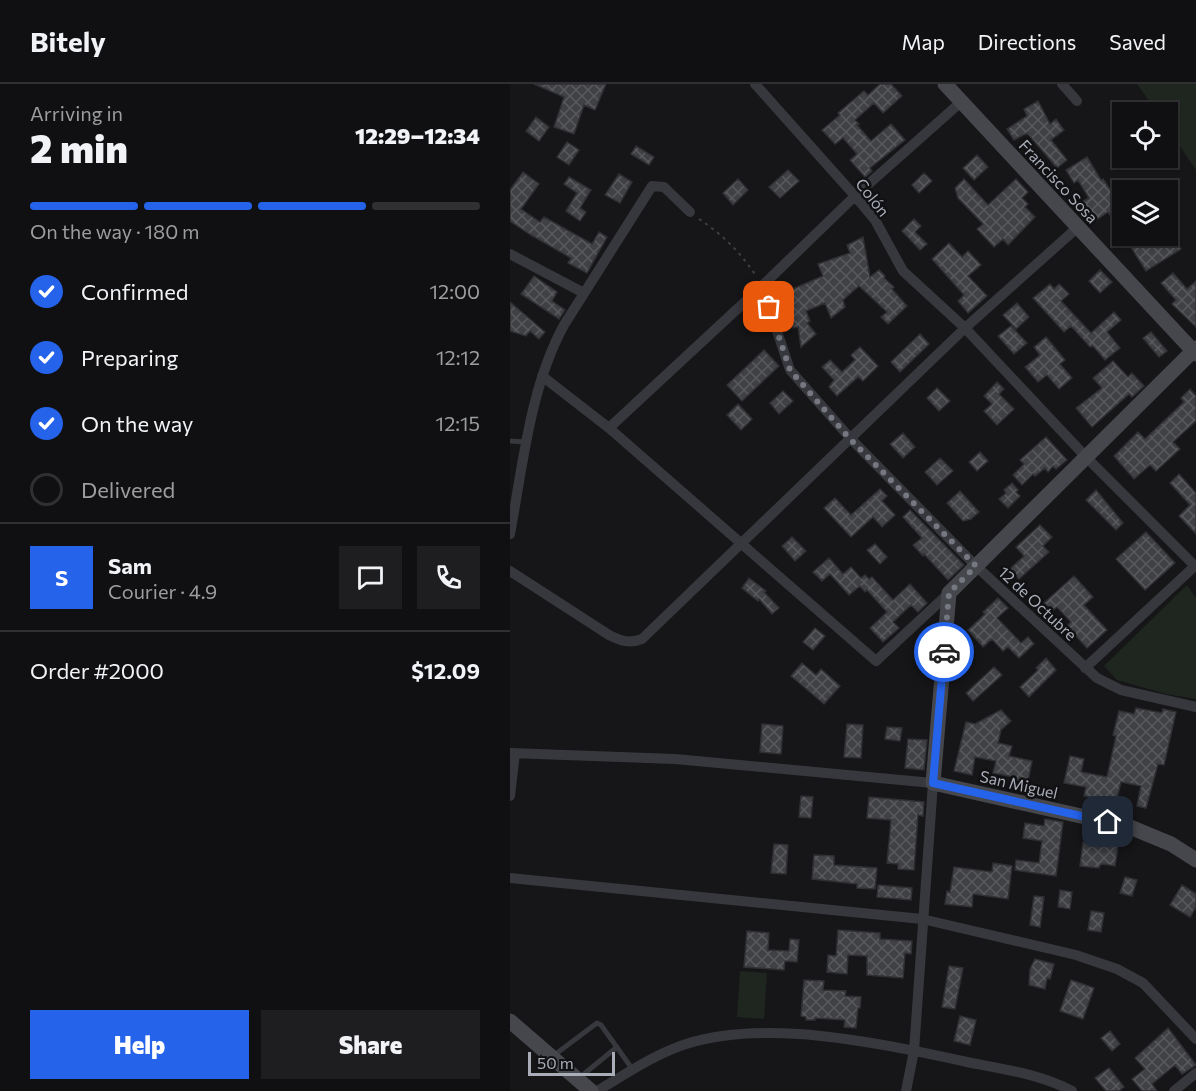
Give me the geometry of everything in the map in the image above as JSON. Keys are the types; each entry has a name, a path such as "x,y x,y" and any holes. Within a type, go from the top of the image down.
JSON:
{"street":[{"name":"Colón","path":"755,84 875,220 903,271 965,328 1086,457 1196,566"},
{"name":"Francisco Sosa","path":"945,84 1195,351"},
{"path":"1062,84 1077,101"},
{"path":"609,428 855,196 961,102"},
{"path":"510,534 527,442 542,376 551,349 652,186 664,187 690,212"},
{"path":"510,571 622,642 633,643 642,639 965,328 1078,227"},
{"path":"510,254 584,293"},
{"name":"12 de Octubre","path":"762,286 790,370 850,439 976,566 1097,678 1121,690 1196,707"},
{"path":"542,376 609,428 876,661 949,593 1195,351"},
{"path":"1085,668 1196,566"},
{"path":"906,1091 914,1051 922,919 949,593"},
{"path":"510,796 512,753 675,759 933,783"},
{"name":"San Miguel","path":"933,783 1130,827 1171,843 1196,860"},
{"path":"510,878 922,919 1076,954 1117,969 1143,983 1196,1039"},
{"path":"510,1021 591,1091"},
{"path":"597,1091 686,1044 730,1036 796,1034 860,1041 1026,1074 1055,1082 1072,1091"},
{"path":"1174,1091 1196,1073"}],"lane":[{"path":"510,441 527,442"},
{"path":"552,1057 595,1023 602,1025 633,1070"},
{"path":"578,1080 617,1047"}],"path":[{"path":"690,212 712,228 746,261 762,286"}],"shaded area":[{"path":"1137,84 1196,84 1196,170 1178,143 1178,102 1150,102"},
{"path":"1187,585 1196,598 1196,699 1166,694 1117,680 1104,666"},
{"path":"740,971 767,973 764,1019 737,1017"}],"building":[{"path":"534,84 606,84 595,110 584,105 574,134 554,127 564,97"},
{"path":"880,84 891,84 902,96 883,113 874,103 855,120 859,124 857,125 871,141 891,124 905,140 870,168 872,171 865,177 850,160 857,154 843,138 835,144 822,130 864,91 868,95"},
{"path":"1038,101 1050,124 1056,119 1064,130 1051,140 1067,160 1057,168 1027,133 1014,140 1007,129 1027,116 1024,109"},
{"path":"536,117 549,127 539,141 526,131"},
{"path":"567,142 579,150 569,165 557,157"},
{"path":"636,146 654,157 649,165 631,154"},
{"path":"977,155 988,167 974,180 963,168"},
{"path":"1087,157 1112,192 1112,218 1108,212 1090,224 1075,206 1089,198 1078,180 1074,183 1066,170"},
{"path":"788,170 799,181 780,198 769,187"},
{"path":"523,172 539,184 521,209 540,222 544,217 592,244 599,232 607,237 587,273 568,263 571,258 510,221 510,190"},
{"path":"924,173 932,181 919,193 912,185"},
{"path":"619,174 632,182 620,203 605,195"},
{"path":"569,177 591,190 580,208 586,212 580,221 566,211 577,193 564,184"},
{"path":"738,179 748,190 733,205 723,193"},
{"path":"964,179 988,205 1016,179 1028,192 1022,198 1028,204 1025,207 1035,217 1008,245 1003,239 994,247 977,229 983,224 958,198 955,188"},
{"path":"914,219 921,226 915,232 927,244 920,250 902,231"},
{"path":"863,237 870,277 879,270 907,306 888,324 881,317 887,312 859,286 843,300 845,307 831,318 825,303 806,311 810,321 807,323 816,334 801,347 798,327 793,328 781,294 823,276 818,264 850,253 847,245"},
{"path":"949,243 962,257 968,251 981,265 968,276 987,296 968,313 958,301 964,295 932,259"},
{"path":"1178,244 1181,249 1146,271 1130,246 1158,247"},
{"path":"1100,270 1112,282 1100,293 1089,281"},
{"path":"1173,273 1187,289 1196,281 1196,327 1172,304 1176,300 1161,283"},
{"path":"534,276 557,292 552,301 565,310 559,319 521,294"},
{"path":"1050,284 1054,289 1059,284 1069,294 1061,301 1091,333 1114,312 1121,320 1107,332 1120,348 1105,360 1071,326 1064,332 1033,298"},
{"path":"510,302 545,332 539,339 530,331 526,336 510,331"},
{"path":"1017,303 1029,317 1016,329 1003,315"},
{"path":"1011,326 1027,343 1014,354 998,336"},
{"path":"1151,332 1167,351 1159,357 1143,338"},
{"path":"920,334 929,344 900,372 891,362"},
{"path":"1046,337 1065,360 1060,364 1072,378 1059,389 1047,375 1038,382 1025,367 1040,355 1034,347"},
{"path":"860,347 878,366 863,381 858,377 837,396 829,387 834,380 822,367 830,360 842,372 855,360 851,355"},
{"path":"764,350 779,366 742,401 727,385"},
{"path":"1113,361 1128,377 1132,373 1144,386 1132,397 1129,394 1092,427 1076,408 1102,388 1093,378"},
{"path":"997,382 1004,389 999,394 1014,409 997,425 984,411 992,404 984,396"},
{"path":"937,388 950,401 939,411 927,398"},
{"path":"1190,389 1196,396 1196,421 1173,442 1180,449 1156,471 1150,465 1134,479 1114,456 1138,432 1145,439 1184,402 1181,398"},
{"path":"783,391 793,401 779,414 770,403"},
{"path":"738,404 752,419 741,430 727,415"},
{"path":"903,433 915,447 903,458 890,444"},
{"path":"1046,437 1067,460 1056,469 1053,466 1048,472 1045,468 1035,476 1033,474 1022,485 1013,475 1024,464 1020,460"},
{"path":"980,452 988,461 977,471 969,462"},
{"path":"940,458 953,471 937,485 925,472"},
{"path":"1179,474 1196,493 1196,534 1179,516 1190,505 1170,483"},
{"path":"1012,483 1020,496 1008,508 999,499"},
{"path":"880,489 887,496 882,501 895,515 882,527 873,517 851,537 824,508 835,498 851,515"},
{"path":"1096,490 1123,523 1116,530 1086,500"},
{"path":"960,491 979,512 971,519 963,521 947,503"},
{"path":"910,510 964,565 948,580 913,545 922,538 903,517"},
{"path":"1040,525 1052,537 1043,546 1049,552 1019,579 1010,569 1024,556 1016,547"},
{"path":"1146,532 1175,563 1145,590 1116,559"},
{"path":"792,537 806,551 795,561 782,546"},
{"path":"875,544 887,557 880,564 867,550"},
{"path":"829,558 843,574 851,567 861,578 865,575 869,579 872,577 893,600 910,584 927,603 918,612 911,605 893,622 899,628 883,642 870,628 887,612 867,590 865,592 860,586 849,595 830,574 822,581 813,572"},
{"path":"1074,576 1093,597 1084,605 1107,630 1087,648 1067,626 1071,622 1057,607 1052,611 1044,603"},
{"path":"749,578 766,591 764,592 779,608 772,614 759,599 758,601 742,588"},
{"path":"998,598 1008,608 997,618 1021,643 1028,637 1034,644 1019,658 1008,647 1003,651 992,639 983,647 968,630"},
{"path":"815,628 825,636 813,650 803,642"},
{"path":"1046,658 1056,670 1029,697 1020,687 1038,670 1036,668"},
{"path":"802,663 816,675 821,669 840,686 824,704 791,676"},
{"path":"994,667 1002,675 973,701 966,693"},
{"path":"1136,708 1162,713 1163,709 1176,712 1164,765 1158,764 1146,808 1137,806 1141,786 1121,782 1116,802 1084,796 1086,787 1064,783 1070,756 1084,759 1081,772 1107,777 1119,711 1134,714"},
{"path":"1001,710 1011,721 1001,730 998,743 1012,746 1009,756 1032,761 1027,786 1013,783 1014,777 993,773 996,761 975,757 972,775 954,771 966,722 975,724"},
{"path":"762,724 783,726 781,754 760,752"},
{"path":"847,724 863,725 861,758 844,757"},
{"path":"887,727 902,728 900,741 885,739"},
{"path":"908,739 927,740 924,770 905,768"},
{"path":"801,796 813,797 811,818 799,817"},
{"path":"869,797 924,802 923,816 918,815 914,870 898,869 898,864 887,863 891,820 867,818"},
{"path":"1045,819 1063,822 1056,876 1015,870 1016,860 1039,863 1042,841 1023,838 1025,823 1044,826"},
{"path":"1083,842 1118,846 1115,866 1103,864 1099,868 1080,866"},
{"path":"774,844 788,845 786,874 771,873"},
{"path":"814,855 834,856 834,865 877,868 875,889 857,888 857,884 812,879"},
{"path":"993,863 1012,866 1008,899 973,894 972,907 945,904 947,891 950,892 954,867 992,872"},
{"path":"1125,877 1137,880 1132,896 1120,893"},
{"path":"878,885 912,888 911,900 877,897"},
{"path":"1182,885 1196,894 1196,907 1190,917 1170,905"},
{"path":"1060,890 1072,892 1070,909 1058,907"},
{"path":"1034,896 1044,897 1040,927 1030,925"},
{"path":"1091,911 1104,913 1101,932 1088,930"},
{"path":"838,930 880,933 880,939 912,941 911,954 905,953 903,978 867,975 867,956 848,955 847,974 827,972 828,955 836,956"},
{"path":"747,931 769,933 768,950 789,951 790,939 799,940 797,962 785,961 784,970 744,967"},
{"path":"1035,959 1054,964 1050,979 1047,978 1045,989 1029,985 1030,969"},
{"path":"949,966 963,968 955,1009 942,1007"},
{"path":"804,980 824,981 823,990 846,991 845,996 861,997 856,1028 844,1027 845,1020 815,1018 815,1020 806,1020 806,1017 801,1016"},
{"path":"1071,980 1094,988 1083,1019 1060,1011"},
{"path":"960,1016 976,1020 970,1045 954,1041"},
{"path":"1168,1028 1196,1065 1182,1074 1175,1065 1152,1084 1157,1091 1142,1091 1132,1079 1145,1069 1135,1058"},
{"path":"1110,1031 1120,1044 1112,1051 1101,1038"},
{"path":"1109,1068 1124,1087 1119,1091 1106,1091 1095,1078"}],"way so far":[{"path":"769,307 790,370 850,439 976,566 949,593 944,652"}],"route":[{"path":"944,652 933,783 1108,822"}]}
